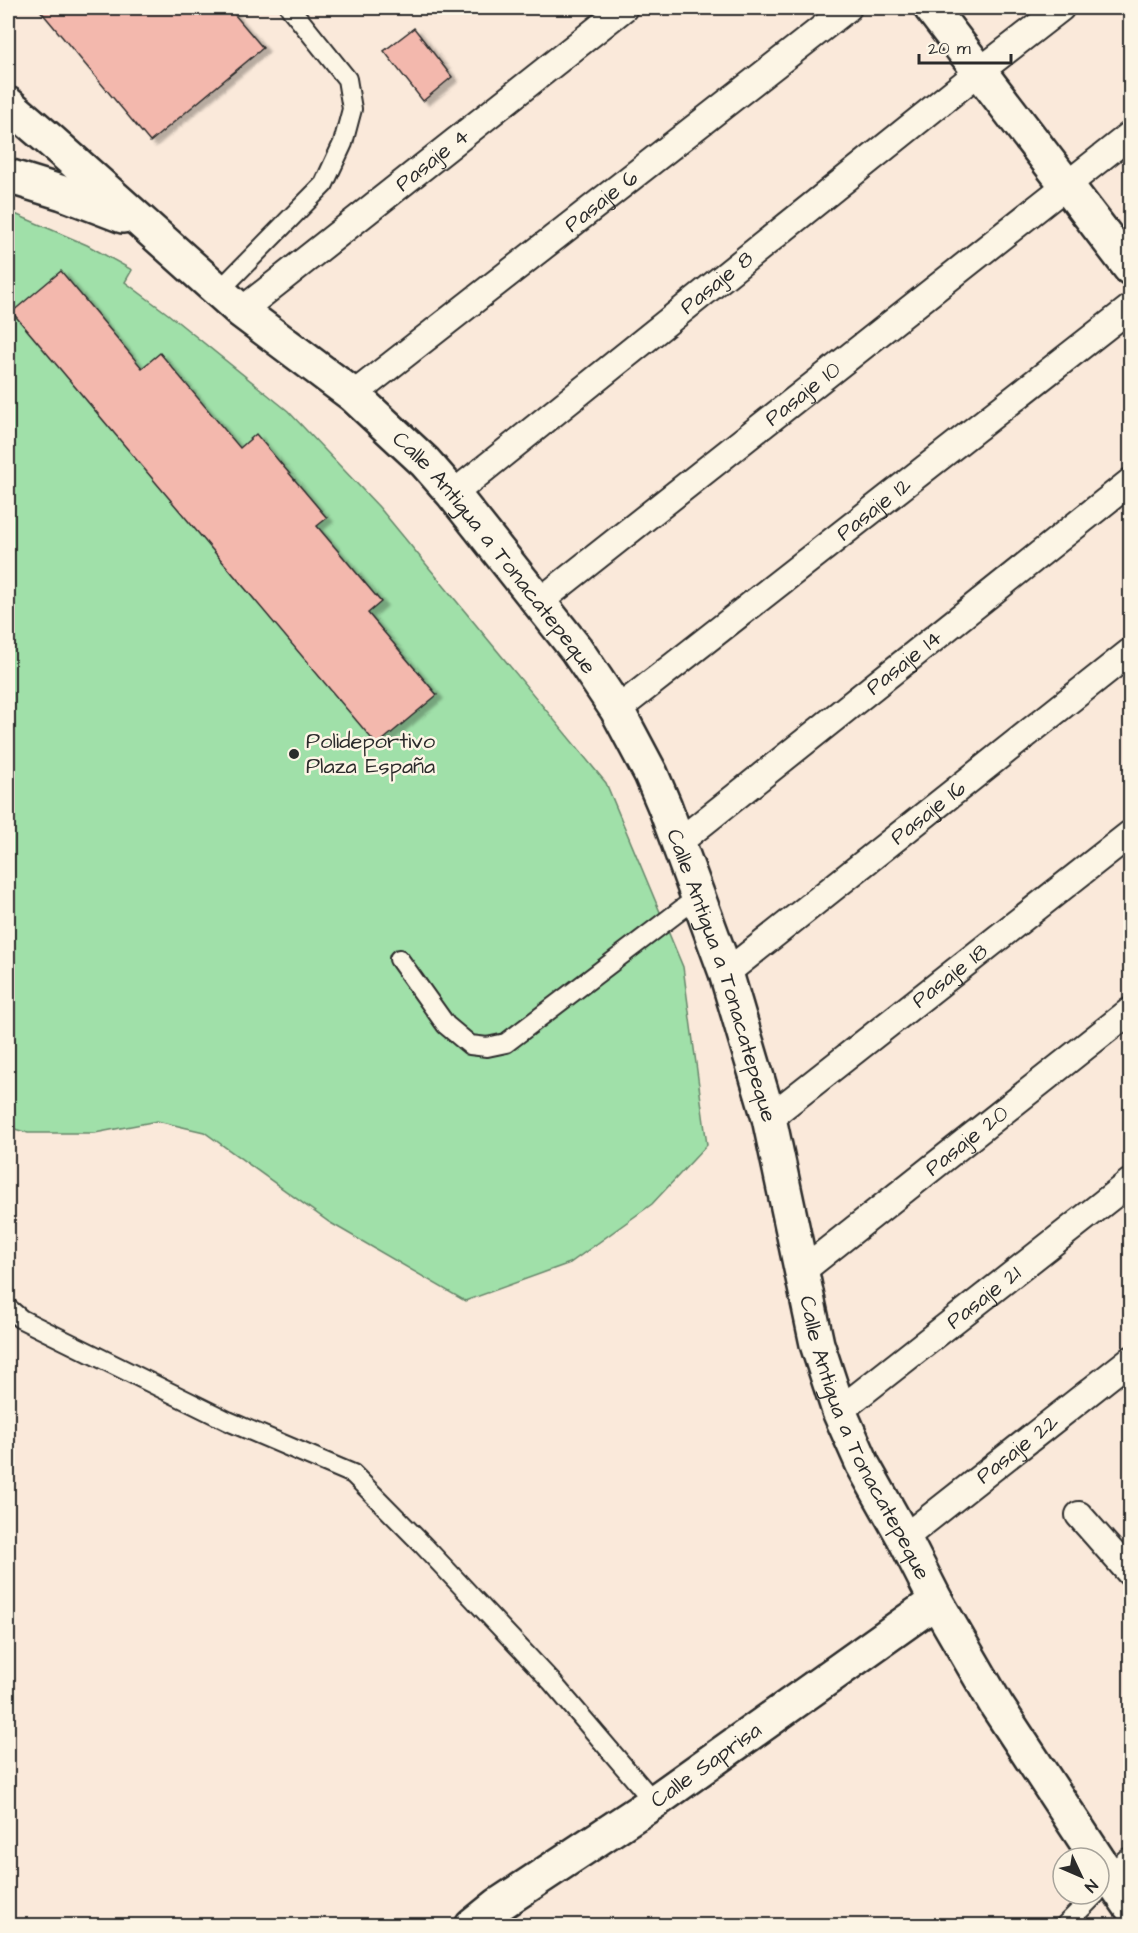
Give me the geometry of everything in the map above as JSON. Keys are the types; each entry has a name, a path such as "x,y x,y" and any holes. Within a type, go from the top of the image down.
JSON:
{"street":[{"name":"Pasaje 4","path":"230,301 624,8"},
{"name":"Pasaje 6","path":"354,395 848,8"},
{"path":"931,8 1131,268"},
{"name":"Pasaje 8","path":"453,494 1061,8"},
{"name":"Calle Antigua a Tonacatepeque","path":"8,104 230,301 354,395 425,462 576,649 617,710 651,774 679,842 726,973 769,1118 817,1344 839,1411 863,1465 936,1601 997,1706 1087,1846"},
{"name":"Pasaje 10","path":"539,602 1131,135"},
{"name":"Calle Antigua a Tonacatepeque","path":"8,176 63,192 144,225"},
{"name":"Pasaje 12","path":"617,710 1131,308"},
{"name":"Pasaje 14","path":"679,842 1131,482"},
{"name":"Pasaje 16","path":"726,973 1131,651"},
{"name":"Pasaje 18","path":"769,1118 1131,834"},
{"name":"Pasaje 20","path":"802,1271 1131,1011"},
{"name":"Pasaje 21","path":"839,1411 1131,1182"},
{"name":"Pasaje 22","path":"904,1538 1131,1360"},
{"path":"1078,1515 1131,1573"},
{"name":"Calle Saprisa","path":"472,1926 498,1905 654,1802 936,1601"},
{"name":"Calle Antigua a Tonacatepeque","path":"1111,1881 1131,1906"}],"lane":[{"path":"230,301 324,184 343,143 352,109 347,78 290,8"},
{"path":"399,959 446,1025 470,1045 487,1047 506,1043 699,896"},
{"path":"8,1308 21,1319 228,1421 353,1474 551,1681 654,1802"},
{"path":"1064,1926 1080,1906"}],"green space":[{"name":"Polideportivo Plaza España","path":"8,211 87,245 132,270 125,282 288,411 379,507 606,783 683,967 707,1145 652,1204 570,1263 465,1301 329,1222 204,1132 157,1121 95,1133 28,1133 8,1127"}],"building":[{"path":"38,8 229,8 263,48 150,142"},
{"path":"414,28 452,77 423,101 384,51"},
{"path":"61,271 142,368 160,353 240,448 256,434 327,518 317,526 381,602 368,613 437,695 377,745 12,312"}],"place":[{"name":"Polideportivo Plaza España","path":"294,754"}]}
